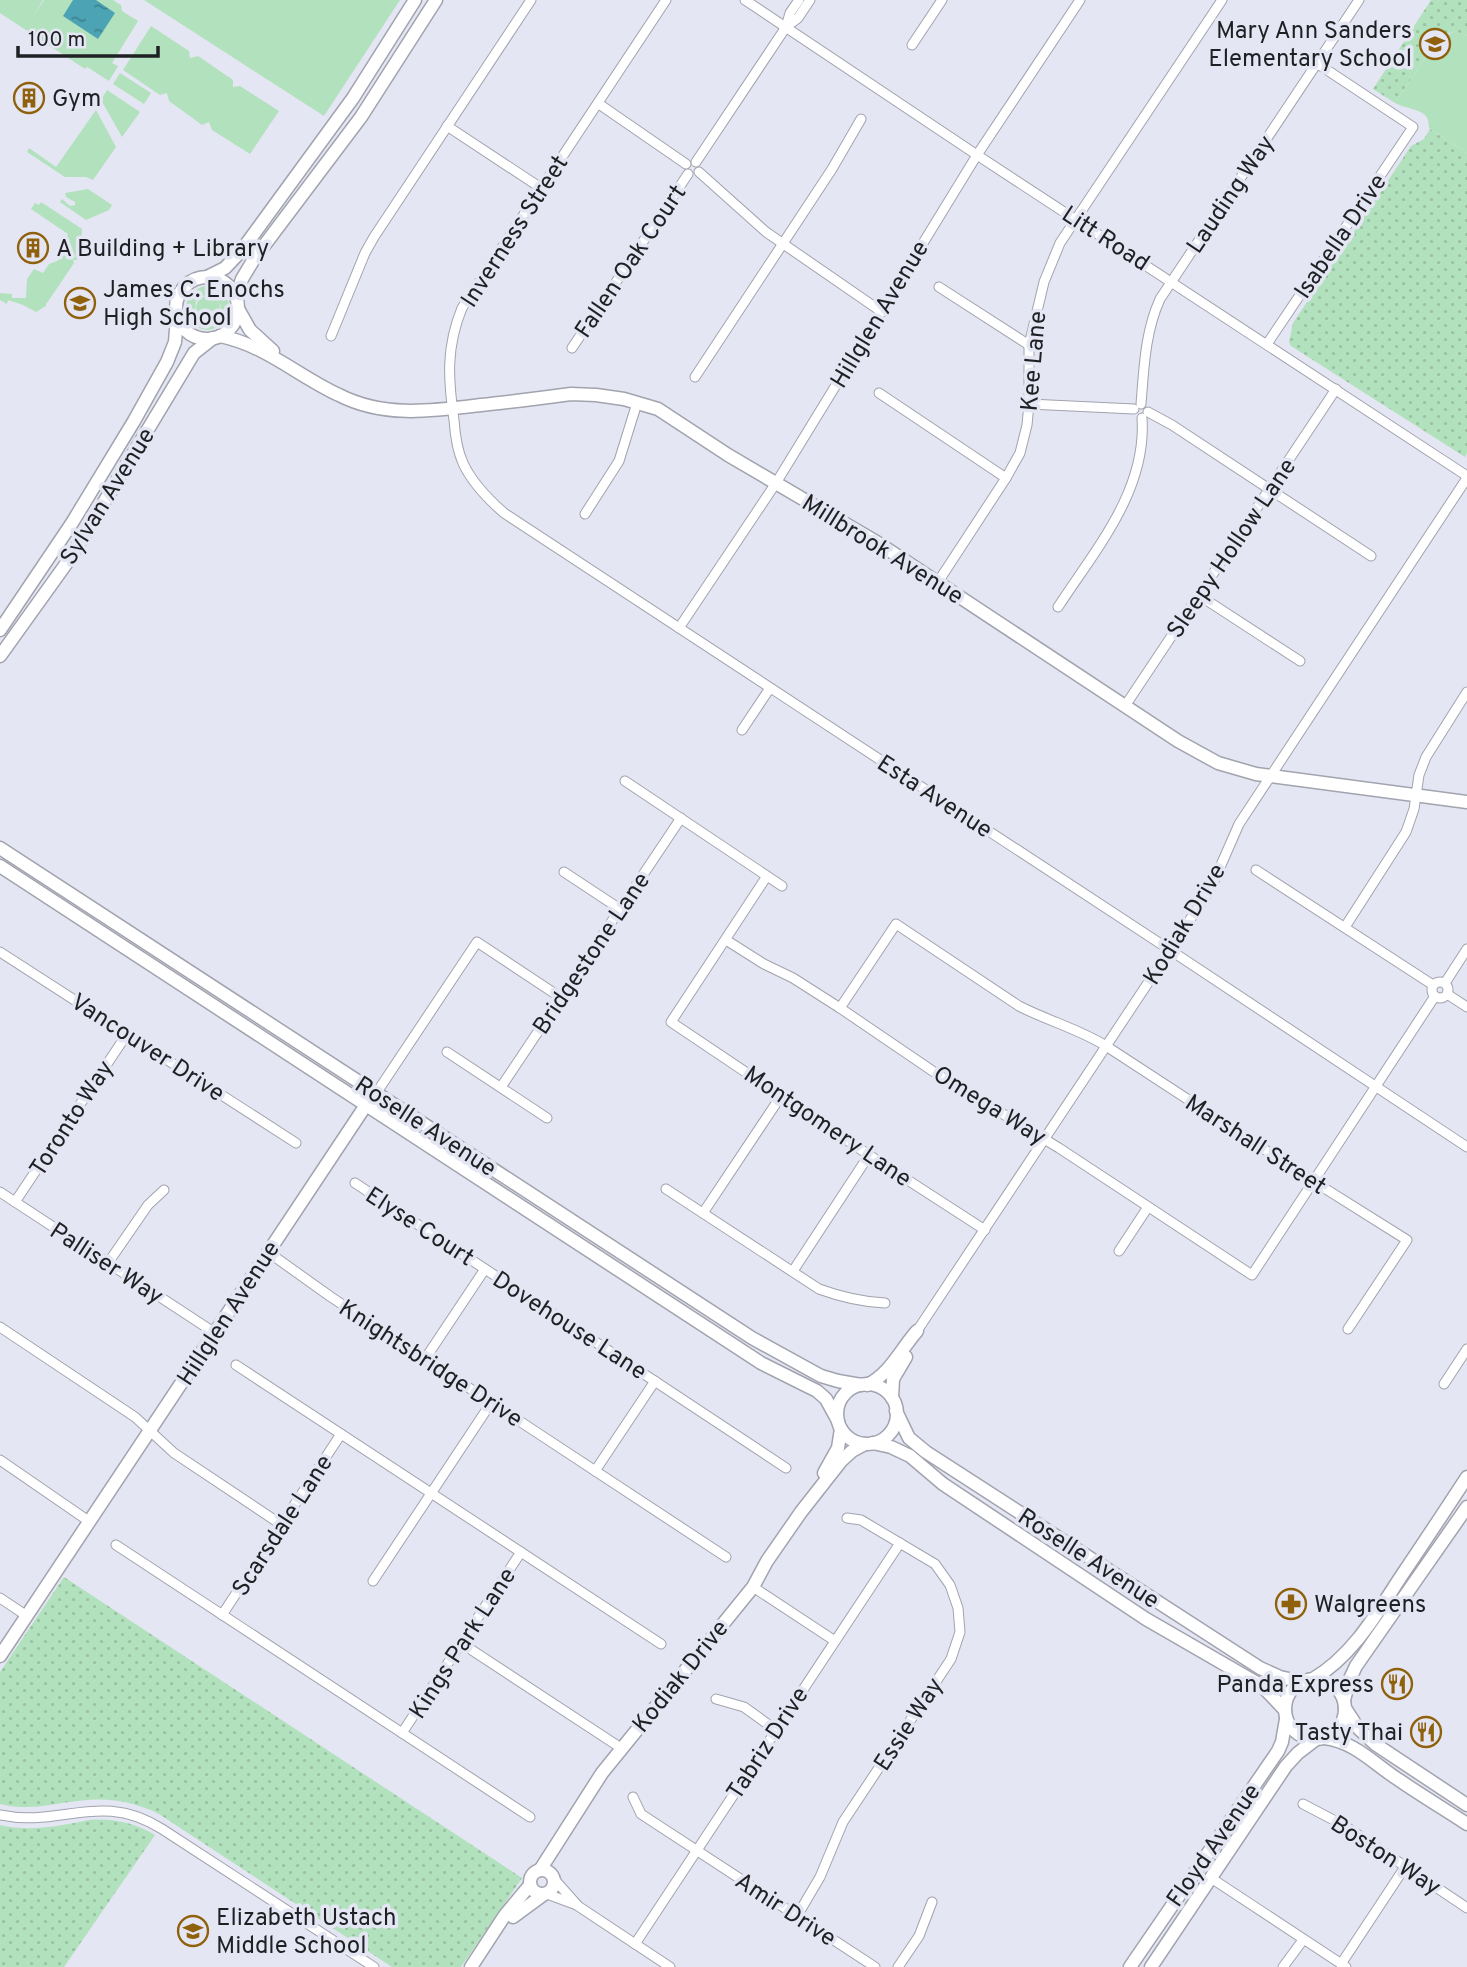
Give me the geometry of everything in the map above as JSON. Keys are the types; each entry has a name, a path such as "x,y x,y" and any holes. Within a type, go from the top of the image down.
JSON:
{"main road":[{"path":"415,0 353,98 242,250 225,268 190,282 180,292 176,304 177,317 192,335 201,338 216,337 232,326 237,315 242,279 254,259 361,117 436,0"},
{"path":"207,277 225,283 237,302"},
{"name":"Millbrook Avenue","path":"237,302 250,330 286,363"},
{"name":"Sylvan Avenue","path":"0,630 72,523 167,362 175,342 177,317"},
{"name":"Millbrook Avenue","path":"216,337 245,342 339,395 375,408 420,412 571,394 637,402 658,409 877,543 1206,757 1236,769 1270,776 1467,802"},
{"name":"Sylvan Avenue","path":"0,656 71,557 194,353 216,337"},
{"name":"Roselle Avenue","path":"0,848 752,1338 821,1376 864,1385"},
{"name":"Roselle Avenue","path":"0,866 761,1363 817,1391 826,1399 839,1425"},
{"path":"366,1105 371,1102 380,1105 426,1134 450,1140"},
{"name":"Hillglen Avenue","path":"0,1656 366,1105"},
{"name":"Kodiak Drive","path":"864,1385 882,1375 917,1331"},
{"name":"Kodiak Drive","path":"894,1404 893,1379 911,1348 917,1331"},
{"path":"864,1385 882,1389 894,1404 895,1423 891,1431 883,1439 869,1444 850,1438 839,1425 838,1409 841,1400 851,1389 864,1385"},
{"name":"Roselle Avenue","path":"894,1404 904,1431 917,1446 1260,1668 1275,1675 1307,1680"},
{"name":"Kodiak Drive","path":"801,1512 838,1448 839,1425"},
{"name":"Roselle Avenue","path":"869,1444 891,1447 910,1456 943,1484 1146,1619 1262,1686 1286,1714"},
{"name":"Kodiak Drive","path":"540,1870 602,1773 752,1587 801,1512 844,1458 869,1444"},
{"path":"1467,1477 1379,1609 1344,1656 1332,1667 1307,1680 1289,1694 1286,1714 1291,1728 1299,1735 1350,1745 1467,1825"},
{"path":"1467,1489 1463,1496 1467,1499"},
{"path":"1320,1739 1339,1727 1343,1721 1351,1674 1467,1507"},
{"path":"1397,1608 1397,1598 1430,1551 1421,1546"},
{"path":"1307,1680 1322,1679 1334,1685 1358,1728 1375,1744 1467,1805"},
{"name":"Floyd Avenue","path":"1129,1967 1278,1751 1283,1742 1286,1714"},
{"name":"Floyd Avenue","path":"1151,1967 1286,1766 1298,1753 1320,1739"},
{"name":"Kodiak Drive","path":"554,1878 559,1841"},
{"path":"471,1967 505,1915 530,1885 533,1874 540,1870 547,1871 554,1878 553,1888 499,1927"},
{"path":"530,1885 535,1892 545,1894"}],"street":[{"path":"331,336 369,245 531,0"},
{"name":"Inverness Street","path":"452,408 449,356 455,325 462,308 666,0"},
{"name":"Litt Road","path":"745,0 1467,477"},
{"path":"786,27 790,13 799,0"},
{"path":"599,104 691,163 700,165 695,176 685,170 691,163 786,27 798,18 810,0"},
{"path":"912,45 942,0"},
{"name":"Hillglen Avenue","path":"679,628 776,483 976,155 1080,0"},
{"name":"Kee Lane","path":"937,582 1006,478 1023,443 1029,404 1029,345 1044,282 1060,243 1222,0"},
{"name":"Lauding Way","path":"1138,407 1149,329 1156,308 1171,281 1359,0"},
{"name":"Isabella Drive","path":"1267,344 1413,127 1318,64"},
{"path":"695,377 832,169 861,119"},
{"path":"447,126 541,188"},
{"path":"699,172 750,220 882,312"},
{"name":"Fallen Oak Court","path":"572,348 688,174"},
{"path":"939,288 1029,345"},
{"name":"Sleepy Hollow Lane","path":"1125,706 1335,389"},
{"path":"879,393 1006,478"},
{"path":"585,514 619,461 637,402"},
{"path":"1029,404 1146,405 1138,465 1123,507 1058,607"},
{"name":"Esta Avenue","path":"452,408 459,454 463,463 471,478 504,513 1467,1147"},
{"path":"1145,415 1172,425 1371,556"},
{"name":"Kodiak Drive","path":"917,1331 1210,888 1239,824 1467,477"},
{"path":"1200,596 1300,661"},
{"path":"742,730 770,688"},
{"path":"1345,927 1403,839 1411,820 1419,775 1426,757 1467,692"},
{"path":"625,781 782,887"},
{"name":"Bridgestone Lane","path":"501,1087 681,818"},
{"path":"1256,870 1433,985"},
{"path":"564,872 620,909"},
{"path":"726,940 767,876"},
{"name":"Marshall Street","path":"840,1008 896,924 1019,1006 1106,1046 1408,1240 1348,1329"},
{"name":"Omega Way","path":"726,940 764,964 793,978 946,1080 1045,1140 1252,1275 1313,1181"},
{"name":"Montgomery Lane","path":"726,940 671,1022 985,1230"},
{"path":"377,1092 477,942 560,998"},
{"path":"1445,982 1467,948"},
{"name":"Vancouver Drive","path":"0,952 296,1143"},
{"path":"1433,985 1445,982"},
{"path":"1433,985 1435,996 1442,998 1447,994 1445,982"},
{"path":"1447,994 1467,1007"},
{"path":"1313,1181 1435,996"},
{"name":"Toronto Way","path":"15,1202 127,1034"},
{"path":"447,1052 547,1118"},
{"path":"703,1213 781,1096"},
{"path":"793,1271 869,1155"},
{"name":"Elyse Court","path":"355,1184 485,1269"},
{"path":"666,1189 819,1289 866,1303 885,1303"},
{"path":"108,1263 148,1205 164,1190"},
{"name":"Palliser Way","path":"0,1192 215,1333"},
{"path":"1119,1251 1147,1207"},
{"name":"Knightsbridge Drive","path":"268,1252 331,1297 726,1558"},
{"path":"425,1359 485,1269"},
{"name":"Dovehouse Lane","path":"485,1269 786,1468"},
{"path":"0,1327 135,1417 174,1453 282,1525"},
{"path":"1444,1384 1467,1349"},
{"path":"236,1365 661,1644"},
{"path":"595,1471 655,1381"},
{"path":"373,1581 491,1403"},
{"name":"Scarsdale Lane","path":"222,1615 341,1434"},
{"path":"0,1460 90,1522"},
{"name":"Essie Way","path":"797,1916 820,1877 843,1822 951,1659 960,1632 958,1608 950,1585 935,1564 861,1520 846,1518"},
{"name":"Tabriz Drive","path":"635,1944 900,1543"},
{"path":"116,1545 530,1817"},
{"name":"Kings Park Lane","path":"402,1733 521,1552"},
{"path":"752,1587 835,1641"},
{"path":"0,1598 27,1616"},
{"path":"461,1643 621,1748"},
{"path":"716,1699 744,1707 776,1730"},
{"name":"Amir Drive","path":"634,1797 641,1814 875,1967"},
{"name":"Boston Way","path":"1303,1804 1345,1826 1467,1908"},
{"path":"0,1815 32,1818 107,1810 142,1818 374,1967"},
{"path":"1211,1878 1344,1965 1405,1867"},
{"path":"554,1878 579,1906 670,1967"},
{"path":"545,1894 579,1906"},
{"path":"898,1967 919,1936 932,1902"},
{"path":"1283,1967 1303,1940"}],"green space":[{"path":"0,0 43,0 32,18 44,0 113,0 121,5 122,11 138,21 112,63 118,66 109,81 87,67 85,69 0,13"},
{"path":"144,0 400,0 324,116"},
{"path":"1431,0 1467,0 1467,34 1466,36 1456,31 1444,35 1440,41 1437,40 1395,103 1373,89"},
{"path":"151,26 189,51 190,58 198,56 233,80 233,87 240,86 279,111 250,154 212,130 209,122 202,125 169,101 167,93 160,95 123,70"},
{"path":"1456,31 1466,36 1467,34 1467,153 1429,128 1426,116 1422,113 1395,103 1438,39"},
{"path":"120,73 151,93 144,104 113,84"},
{"path":"107,90 140,112 122,137 101,100"},
{"path":"96,110 116,147 93,180 86,177 65,177 27,152 29,148 56,167"},
{"path":"1430,129 1467,153 1465,457 1291,346 1289,342 1293,323 1411,146 1424,139"},
{"path":"88,189 112,205 109,210 86,220 60,202 62,199 70,206 75,205 65,193"},
{"path":"41,202 82,229 81,253 77,260 73,260 74,263 46,306 36,312 8,300 7,304 0,300 0,293 12,294 12,298 26,298 27,279 34,269 43,273 49,264 62,255 60,247 68,234 31,209 35,203 39,205"},
{"path":"204,286 214,288 226,296 229,310 222,323 212,329 195,325 187,310 193,292","holes":["205,295 215,297 221,306 217,317 210,321 201,319 195,311 196,301"]},
{"path":"208,296 219,303 220,308 213,319 208,320 197,313 196,308 203,297"},
{"path":"64,1577 522,1878 461,1967 392,1967 159,1814 142,1807 125,1802 98,1800 33,1807 0,1804 0,1672"},
{"path":"89,1820 124,1822 155,1835 64,1967 0,1967 0,1825 34,1828"}],"water":[{"path":"73,0 96,0 115,13 98,39 63,16"}],"place":[{"name":"Mary Ann Sanders Elementary School","path":"1435,44"},
{"name":"Gym","path":"29,98"},
{"name":"A Building + Library","path":"33,248"},
{"name":"James C. Enochs High School","path":"80,303"},
{"name":"Walgreens","path":"1291,1604"},
{"name":"Panda Express","path":"1397,1684"},
{"name":"Tasty Thai","path":"1426,1732"},
{"name":"Elizabeth Ustach Middle School","path":"193,1931"}]}
